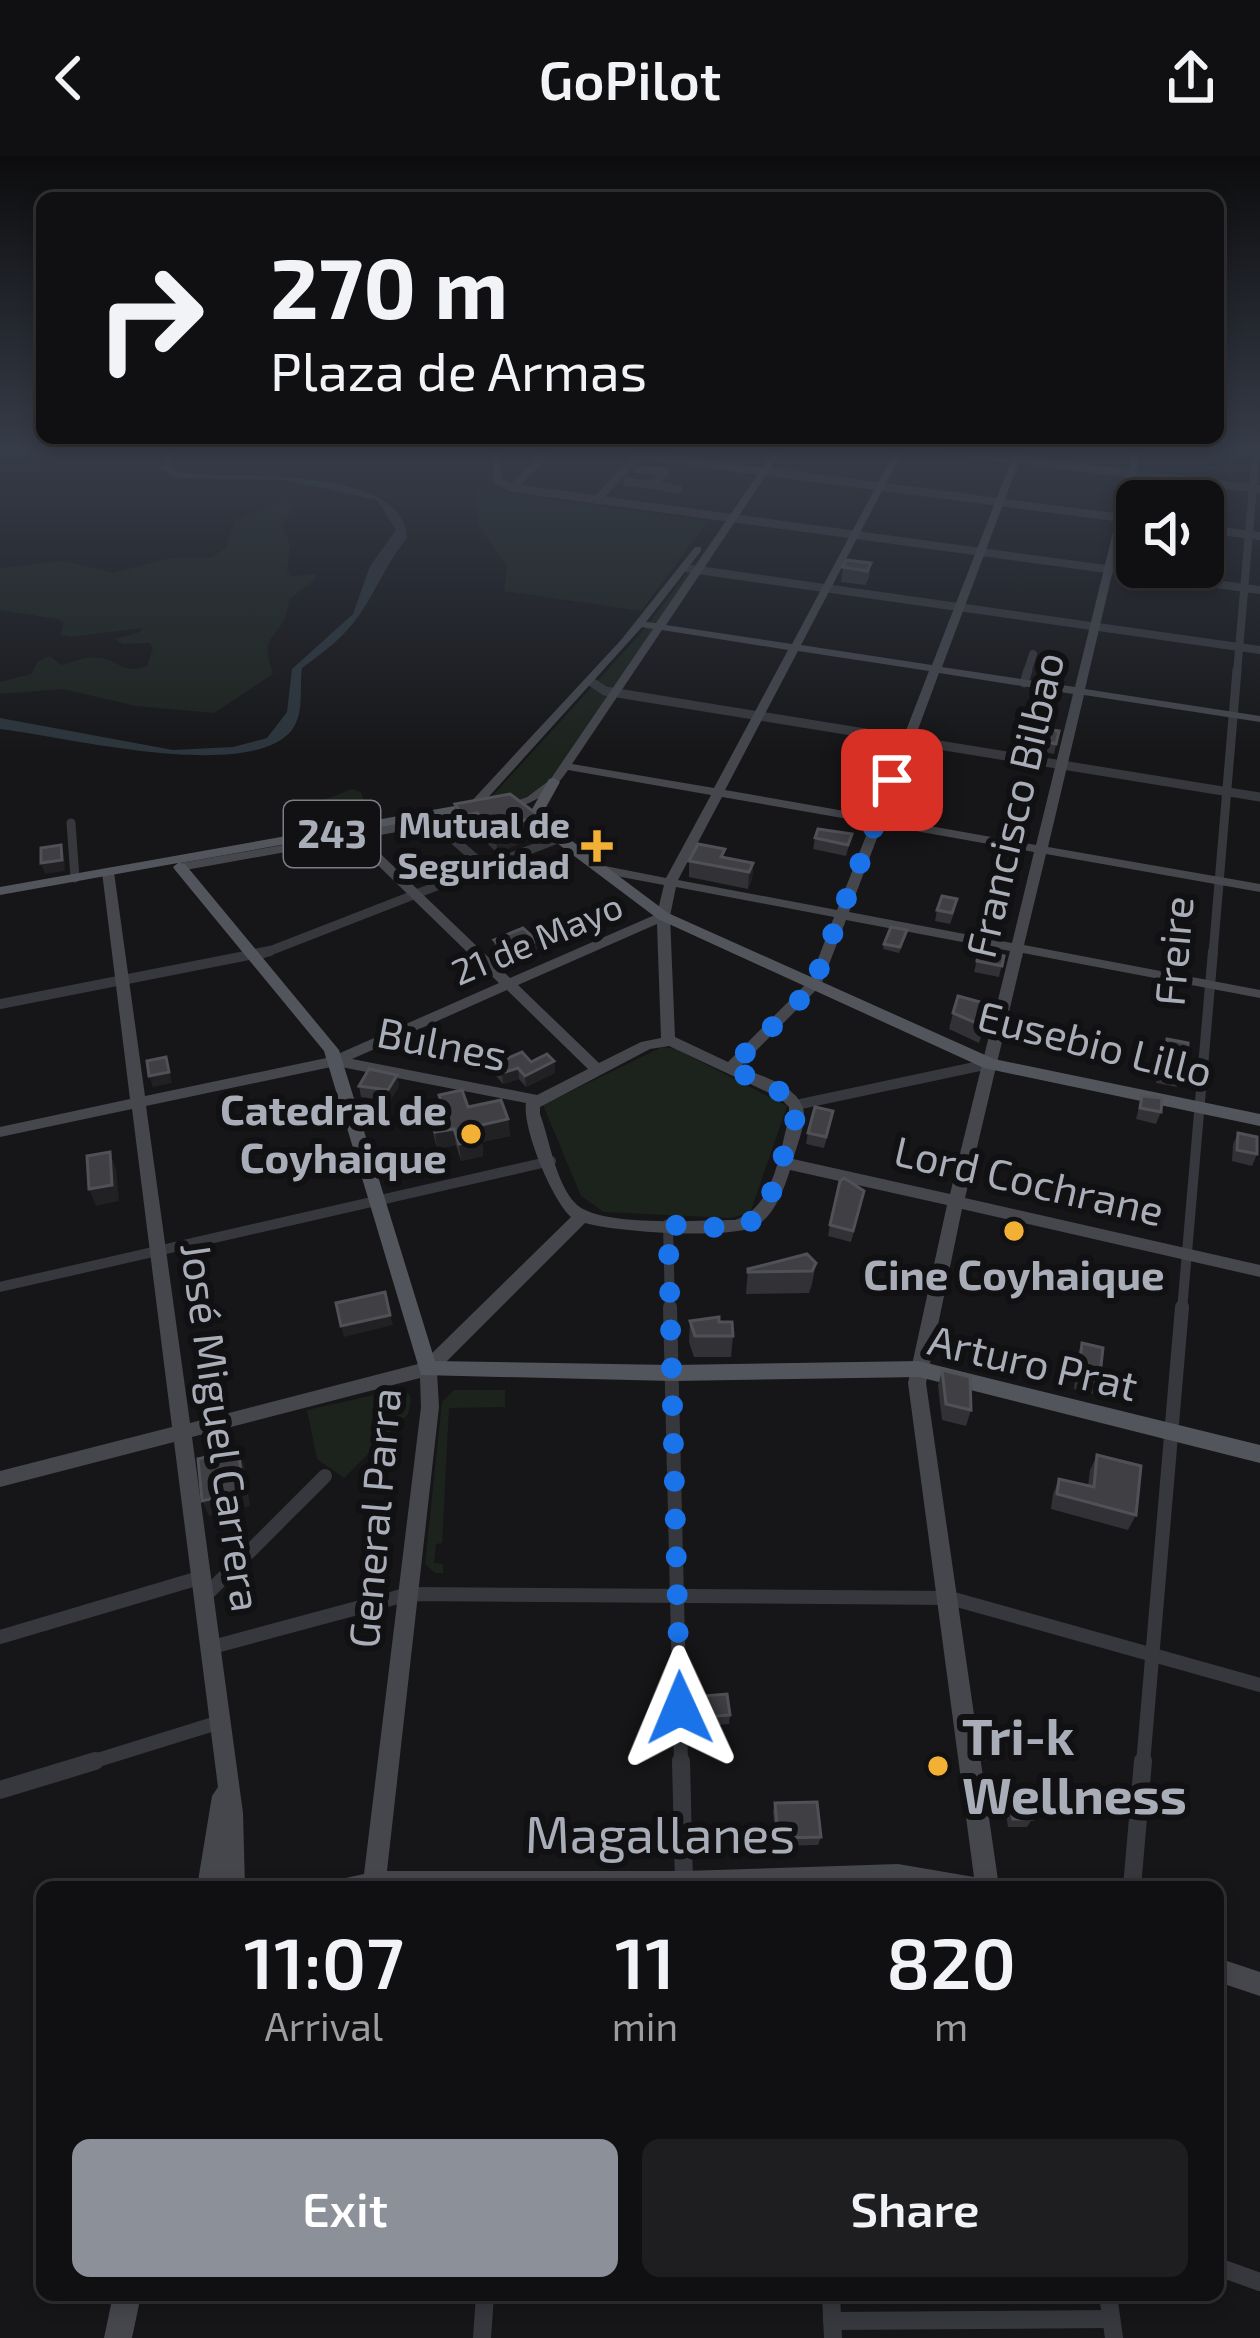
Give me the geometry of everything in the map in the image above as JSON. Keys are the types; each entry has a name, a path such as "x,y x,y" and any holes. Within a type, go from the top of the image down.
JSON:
{"main road":[{"path":"538,820 538,809 554,782"},
{"path":"472,808 515,806"},
{"name":"Eusebio Lillo","path":"515,806 664,916 990,1064 1260,1120"},
{"name":"243","path":"0,894 472,808"},
{"name":"General Parra","path":"186,862 324,1037 428,1369"},
{"name":"243","path":"0,894 108,876"},
{"name":"Arturo Prat","path":"428,1369 672,1373 919,1369 1260,1454"}],"street":[{"name":"243","path":"472,808 702,553"},
{"name":"21 de Mayo","path":"0,1132 335,1061 664,916 671,881 845,553"},
{"path":"730,1068 815,982 980,553 1260,590"},
{"name":"Francisco Bilbao","path":"986,1881 919,1401 919,1369 1113,553"},
{"name":"Freire","path":"1133,1881 1246,553"},
{"name":"243","path":"351,833 515,806 554,782 659,627 691,568"},
{"path":"691,568 1260,650"},
{"path":"640,624 1260,719"},
{"path":"1024,683 1033,654"},
{"path":"590,681 598,689 1260,797"},
{"path":"566,766 1260,888"},
{"path":"432,821 484,866"},
{"path":"71,823 75,878"},
{"path":"351,833 596,1069"},
{"path":"0,1004 256,956 560,838"},
{"path":"600,869 1260,994"},
{"name":"José Miguel Carrera","path":"108,876 178,1434 220,1722 234,1835 233,1881"},
{"path":"664,916 668,1041"},
{"path":"668,1041 785,1094 796,1105 798,1114 767,1207 755,1222 741,1226 595,1222 581,1217 568,1204 532,1114 536,1100 646,1045 668,1041"},
{"path":"371,1043 367,1055 373,1066"},
{"name":"Bulnes","path":"335,1061 536,1100"},
{"path":"796,1105 990,1064"},
{"path":"0,1287 550,1161"},
{"name":"Lord Cochrane","path":"782,1162 1260,1271"},
{"path":"0,1479 428,1369 581,1217"},
{"path":"668,1225 683,1881"},
{"name":"General Parra","path":"363,1881 409,1594 430,1407 428,1369"},
{"path":"0,1637 201,1588 325,1476"},
{"path":"209,1648 409,1594 950,1598 1260,1685"},
{"path":"0,1790 220,1722"},
{"name":"José Miguel Carrera","path":"210,1881 226,1778"},
{"name":"Magallanes","path":"839,1881 898,1875 934,1881"},
{"path":"1224,1972 1260,1984"},
{"path":"1224,2268 1260,2282"},
{"path":"118,2338 126,2301"},
{"path":"482,2338 485,2301"},
{"path":"832,2329 1112,2328"}],"shaded area":[{"path":"219,553 289,553 287,571 292,576 316,574 289,600 283,623 270,641 273,674 214,713 136,706 63,689 0,694 0,682 31,674 38,661 50,656 61,665 96,657 131,669 147,666 153,648 149,643 123,644 114,639 143,628 71,637 60,635 64,623 57,619 0,610 0,568 63,561 113,573 172,558 211,558"},
{"path":"380,553 396,553 354,622 302,668 295,724 268,746 236,754 196,755 0,729 0,718 173,750 233,747 267,738 287,712 292,669 353,614"},
{"path":"498,553 684,553 641,611 504,591 507,566"},
{"path":"705,553 551,781 516,803 485,804 642,632"},
{"path":"352,789 361,792 372,825 322,834 311,805"},
{"path":"662,1047 676,1049 787,1106 750,1213 731,1218 604,1212 581,1196 543,1105"},
{"path":"405,1388 411,1398 408,1414 344,1478 317,1459 307,1410"},
{"path":"454,1390 505,1390 505,1407 449,1408 442,1543 436,1544 434,1563 443,1564 443,1573 435,1573 425,1564 442,1402"}],"building":[{"path":"846,560 871,563 867,571 843,567"},
{"path":"1028,726 1059,731 1056,744 1025,737"},
{"path":"510,794 538,815 496,831 477,813 463,816 455,804"},
{"path":"818,829 852,834 848,845 815,838"},
{"path":"698,844 725,849 721,857 753,863 749,872 689,861"},
{"path":"61,845 62,860 41,863 41,848"},
{"path":"942,896 957,899 952,913 937,910"},
{"path":"891,927 907,930 900,947 884,944"},
{"path":"523,928 537,941 507,953 494,940"},
{"path":"979,951 1004,956 1002,966 977,961"},
{"path":"958,996 991,1005 983,1026 953,1013"},
{"path":"1167,1039 1188,1043 1186,1065 1165,1061"},
{"path":"522,1052 531,1062 547,1054 554,1061 525,1076 518,1068 502,1073 495,1064"},
{"path":"166,1057 169,1072 149,1076 147,1061"},
{"path":"369,1069 397,1075 388,1090 359,1086"},
{"path":"462,1090 468,1107 501,1100 508,1119 477,1126 481,1139 459,1144 454,1129 435,1132 429,1115 445,1112 439,1095"},
{"path":"1142,1096 1162,1098 1161,1112 1140,1108"},
{"path":"815,1107 833,1111 826,1137 808,1133"},
{"path":"1238,1133 1257,1137 1257,1154 1237,1150"},
{"path":"110,1152 112,1185 89,1189 87,1156"},
{"path":"844,1178 864,1191 853,1231 830,1225"},
{"path":"807,1254 816,1263 812,1271 748,1272 748,1269"},
{"path":"385,1292 390,1315 341,1326 336,1303"},
{"path":"719,1317 719,1322 732,1322 733,1336 695,1336 690,1321"},
{"path":"1082,1343 1103,1348 1099,1383 1078,1378"},
{"path":"942,1370 970,1377 971,1410 946,1404"},
{"path":"238,1450 244,1491 202,1501 198,1459"},
{"path":"1097,1455 1141,1466 1136,1515 1057,1494 1059,1479 1094,1487"},
{"path":"727,1694 730,1715 706,1717 703,1696"},
{"path":"1008,1792 1027,1792 1032,1819 1013,1819"},
{"path":"817,1802 821,1837 778,1838 775,1803"}],"place":[{"name":"Mutual de Seguridad","path":"597,846"},
{"name":"Catedral de Coyhaique","path":"471,1134"},
{"name":"Cine Coyhaique","path":"1014,1231"},
{"name":"Tri-k Wellness","path":"938,1766"}],"route":[{"path":"680,1708 668,1225 741,1226 755,1222 766,1210 798,1110 785,1094 730,1068 812,988 892,780"}]}
